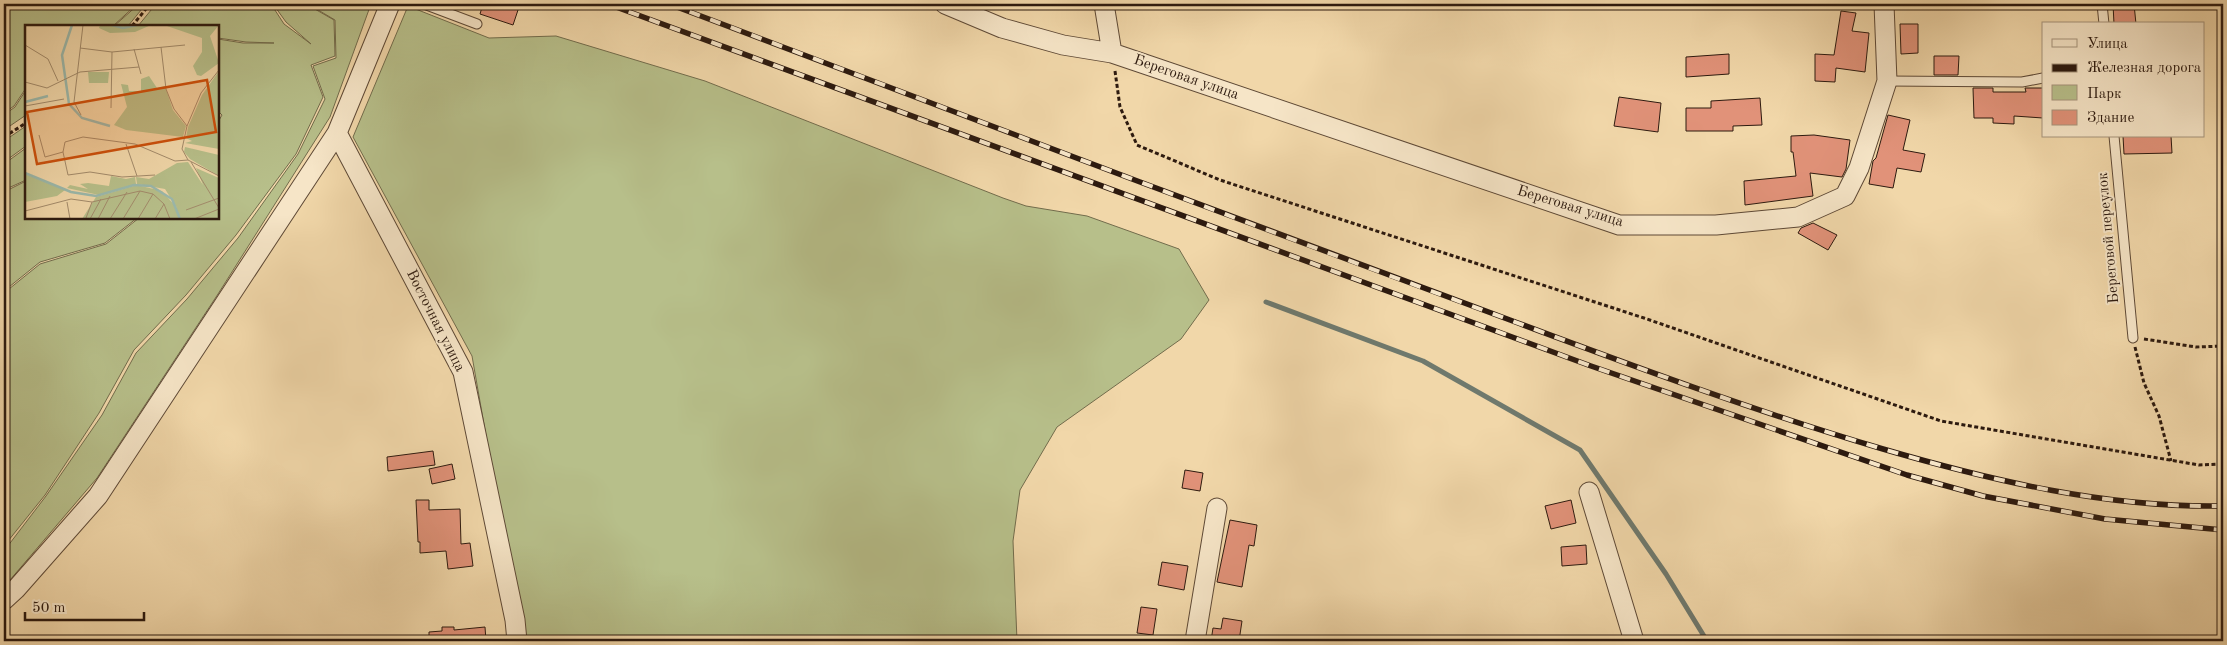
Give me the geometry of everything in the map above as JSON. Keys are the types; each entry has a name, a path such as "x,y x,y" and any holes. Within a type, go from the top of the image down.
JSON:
{"street":[{"path":"4,600 16,589 98,496 337,133 390,4"},
{"name":"Береговая улица","path":"945,4 1002,28 1063,45 1112,53 1619,225 1716,226 1798,217 1845,196 1859,168 1887,81 1884,4"},
{"path":"1104,4 1112,53"},
{"name":"Восточная улица","path":"337,133 463,372 515,620 517,641"},
{"path":"1589,492 1634,641"},
{"path":"1194,641 1217,508"}],"lane":[{"path":"424,4 476,24"},
{"path":"2102,4 2104,22"},
{"path":"1887,81 2022,82 2042,78"},
{"name":"Береговой переулок","path":"2114,138 2133,338"}],"path":[{"path":"133,25 150,4"},
{"path":"1112,53 1120,107 1137,145 1220,180 1644,318 1941,421 2199,465 2223,464"},
{"path":"4,138 25,124"},
{"path":"2172,460 2159,416 2144,383 2133,338 2196,347 2223,346"}],"green space":[{"path":"4,4 137,4 114,25 25,25 25,90 14,106 4,113"},
{"path":"139,4 146,4 129,25 115,25"},
{"path":"156,4 271,4 284,24 311,44 286,22 273,4 306,4 334,20 335,56 311,65 323,97 296,154 236,235 186,295 134,350 99,413 45,495 4,546 4,293 40,264 106,244 138,219 219,219 219,120 222,115 219,112 219,39 243,43 274,43 219,38 219,25 139,25"},
{"path":"308,4 371,4 330,117 218,294 97,478 4,587 4,551 46,496 102,415 136,353 187,299 238,238 298,154 325,99 313,66 336,58 335,20"},
{"path":"408,6 489,38 556,36 705,81 1003,198 1026,206 1087,216 1179,249 1209,300 1181,339 1057,427 1020,490 1013,541 1017,641 522,641 472,356 353,137"},
{"path":"25,92 25,116 4,130 4,115 15,107"},
{"path":"25,127 25,147 4,162 4,141"},
{"path":"25,149 25,180 4,190 4,164"},
{"path":"25,182 25,219 136,219 105,243 40,262 4,291 4,192"}],"building":[{"path":"483,4 520,4 513,25 480,14"},
{"path":"2113,4 2134,4 2136,22 2114,22"},
{"path":"1841,11 1856,13 1852,31 1869,33 1865,72 1836,68 1835,82 1815,81 1815,54 1834,55"},
{"path":"1900,24 1918,24 1918,53 1901,54"},
{"path":"1729,54 1729,74 1686,77 1686,57"},
{"path":"1934,56 1959,56 1958,75 1934,75"},
{"path":"1973,88 1993,88 1993,92 2026,92 2025,88 2042,88 2042,118 2014,116 2014,124 1993,123 1993,118 1974,118"},
{"path":"1619,97 1661,103 1658,132 1614,126"},
{"path":"1760,98 1762,125 1733,126 1733,131 1686,131 1686,108 1711,108 1711,101"},
{"path":"1888,115 1910,120 1903,150 1925,154 1921,172 1897,168 1893,188 1869,184 1873,161 1876,158"},
{"path":"1814,135 1850,140 1846,169 1842,177 1810,173 1813,196 1745,205 1744,181 1796,176 1793,152 1791,152 1791,136"},
{"path":"2123,138 2171,138 2172,153 2124,154"},
{"path":"1813,223 1837,235 1828,250 1798,233 1801,228"},
{"path":"433,451 435,465 388,471 387,457"},
{"path":"452,464 455,479 432,484 429,469"},
{"path":"1185,470 1203,473 1200,491 1182,488"},
{"path":"416,500 429,500 429,510 460,509 461,544 470,543 473,566 448,569 446,551 420,553"},
{"path":"1571,500 1576,523 1551,529 1545,506"},
{"path":"1230,520 1257,525 1254,546 1249,545 1242,587 1217,582"},
{"path":"1586,545 1587,564 1562,566 1561,547"},
{"path":"1162,562 1188,566 1184,590 1158,585"},
{"path":"1141,607 1157,609 1153,635 1137,633"},
{"path":"1223,618 1242,621 1239,641 1211,641 1213,628 1221,629"},
{"path":"442,627 454,627 454,630 485,627 486,641 429,641 429,632 442,631"}],"waterway":[{"path":"1266,302 1423,361 1580,450 1666,574 1707,641"}],"railway":[{"path":"608,4 1591,366 1907,475 1983,496 2105,519 2223,530"},
{"path":"669,4 1405,281 1649,371 1789,420 1924,461 2009,482 2094,497 2137,502 2223,506"}]}
